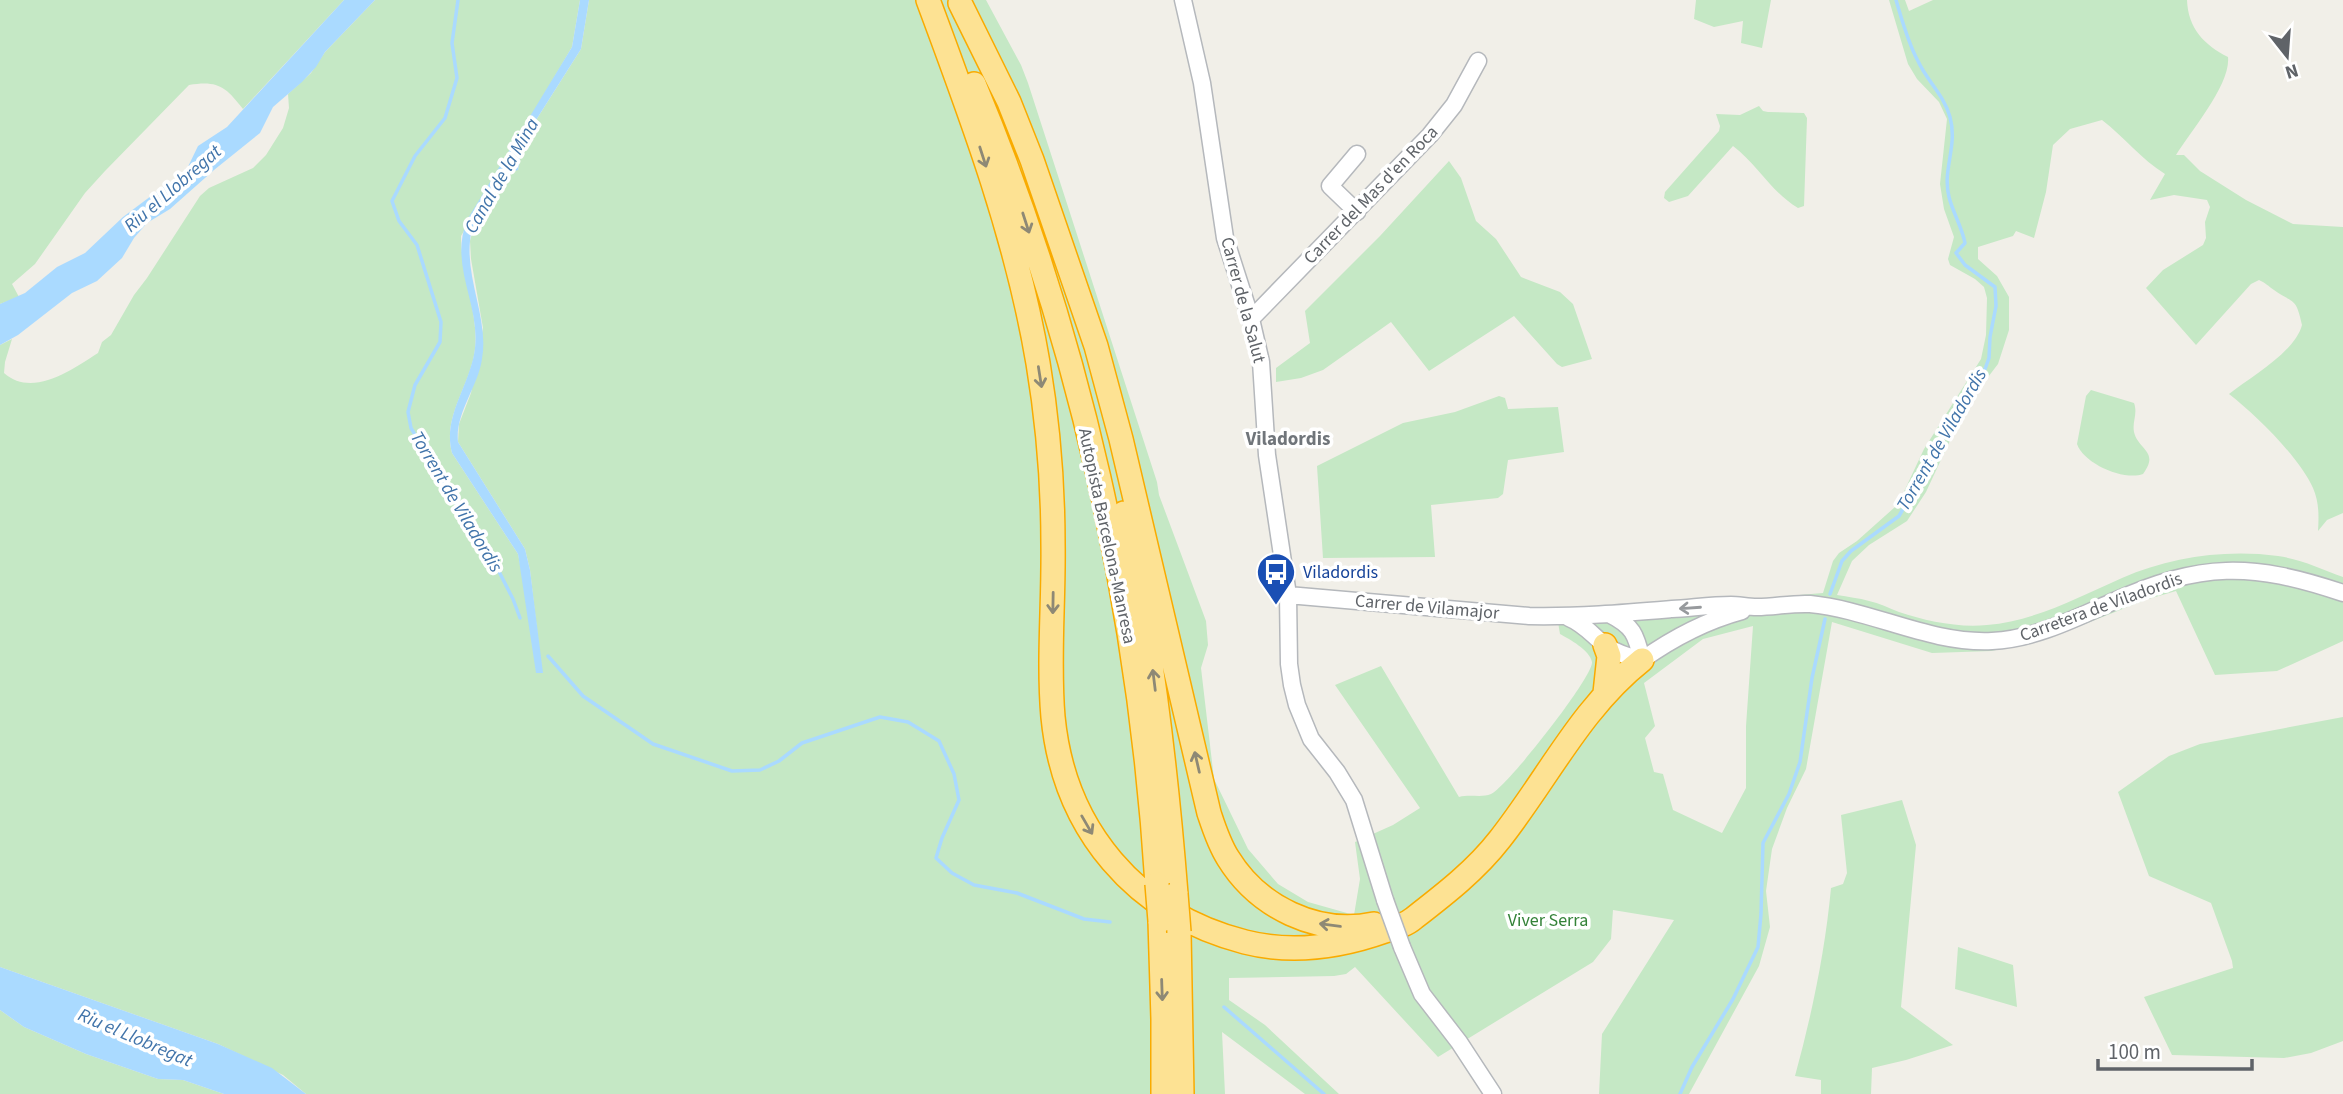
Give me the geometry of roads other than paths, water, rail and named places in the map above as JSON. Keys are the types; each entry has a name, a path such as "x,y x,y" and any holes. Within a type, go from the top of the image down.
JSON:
{"highway":[{"path":"928,0 997,196 1020,279 1038,360 1052,483 1051,669 1054,720 1063,768 1070,791 1088,829 1116,866 1142,891 1168,911 1203,928 1252,943 1302,948 1350,942 1401,926 1456,887 1500,839 1586,716 1605,693 1642,660"},
{"path":"953,1 1009,102 1096,346 1124,452 1209,813 1223,849 1236,870 1257,892 1286,912 1312,922 1346,927 1365,926 1421,911"},
{"name":"Autopista Barcelona-Manresa","path":"953,1 1036,195 1089,365 1127,527 1152,667 1166,775 1167,889 1182,1094"},
{"path":"1605,645 1609,656 1605,693"},
{"name":"Autopista Barcelona-Manresa","path":"1163,1094 1169,927"}],"street":[{"name":"Carrer de la Salut","path":"1183,0 1202,83 1225,237 1251,319 1261,362 1267,455 1288,595 1289,664 1297,705 1311,739 1337,772 1354,800 1385,900 1422,994 1459,1042 1493,1094"},
{"name":"Carrer del Mas d'en Roca","path":"1251,319 1430,135 1454,105 1478,61"},
{"path":"1357,154 1330,186 1357,212"},
{"name":"Carretera de Viladordis","path":"1566,617 1730,605 1759,607 1796,604 1820,606 1947,638 1981,641 2009,639 2035,633 2163,582 2209,571 2267,572 2343,593"},
{"name":"Carrer de Vilamajor","path":"1288,595 1566,617"},
{"path":"1566,617 1581,623 1605,645 1642,660 1706,622 1759,607"},
{"path":"1608,614 1628,625 1635,634 1642,660"}],"water":[{"name":"Riu el Llobregat","path":"344,0 375,0 325,52 302,82 273,107 260,133 170,209 147,223 122,258 97,281 72,293 18,335 0,345 0,304 25,293 57,267 85,253 123,217 184,175 198,146 227,127"},
{"name":"Canal de la Mina","path":"580,0 589,0 581,49 531,128 523,144 518,170 514,171 513,161 487,200 476,221 470,241 471,271 483,330 483,344 480,369 463,410 458,442 525,549 543,673 536,673 518,554 452,453 451,426 475,348 473,315 461,253 462,237 467,220 572,47"},
{"name":"Riu el Llobregat","path":"0,967 218,1044 272,1068 306,1094 224,1094 183,1080 158,1079 86,1054 24,1027 0,1010"}],"waterway":[{"name":"Torrent de Viladordis","path":"458,0 452,43 457,78 445,118 415,156 392,201 399,221 417,245 441,322 440,342 415,385 408,412 411,428 491,556 520,618"},
{"name":"Torrent de Viladordis","path":"1830,594 1842,561 1851,551 1899,516 1940,445 1950,419 1985,369 1996,306 1995,287 1965,265 1956,253 1965,243 1947,187 1952,138 1950,117 1944,102 1914,54 1896,0"},
{"name":"Torrent de Viladordis","path":"1680,1094 1692,1067 1733,999 1758,947 1763,843 1789,794 1800,762 1812,678 1825,619"},
{"name":"Torrent de Viladordis","path":"548,656 583,696 653,744 732,771 760,770 779,761 802,743 880,717 908,722 939,741 954,774 959,800 936,858 952,873 974,885 1017,893 1084,919 1110,922"},
{"name":"Torrent de Viladordis","path":"1224,1007 1324,1094"}],"place":[{"name":"Viladordis","path":"1276,606"}],"district":[{"name":"Viladordis","path":"1288,439"}],"park label":[{"name":"Viver Serra","path":"1548,920"}]}
